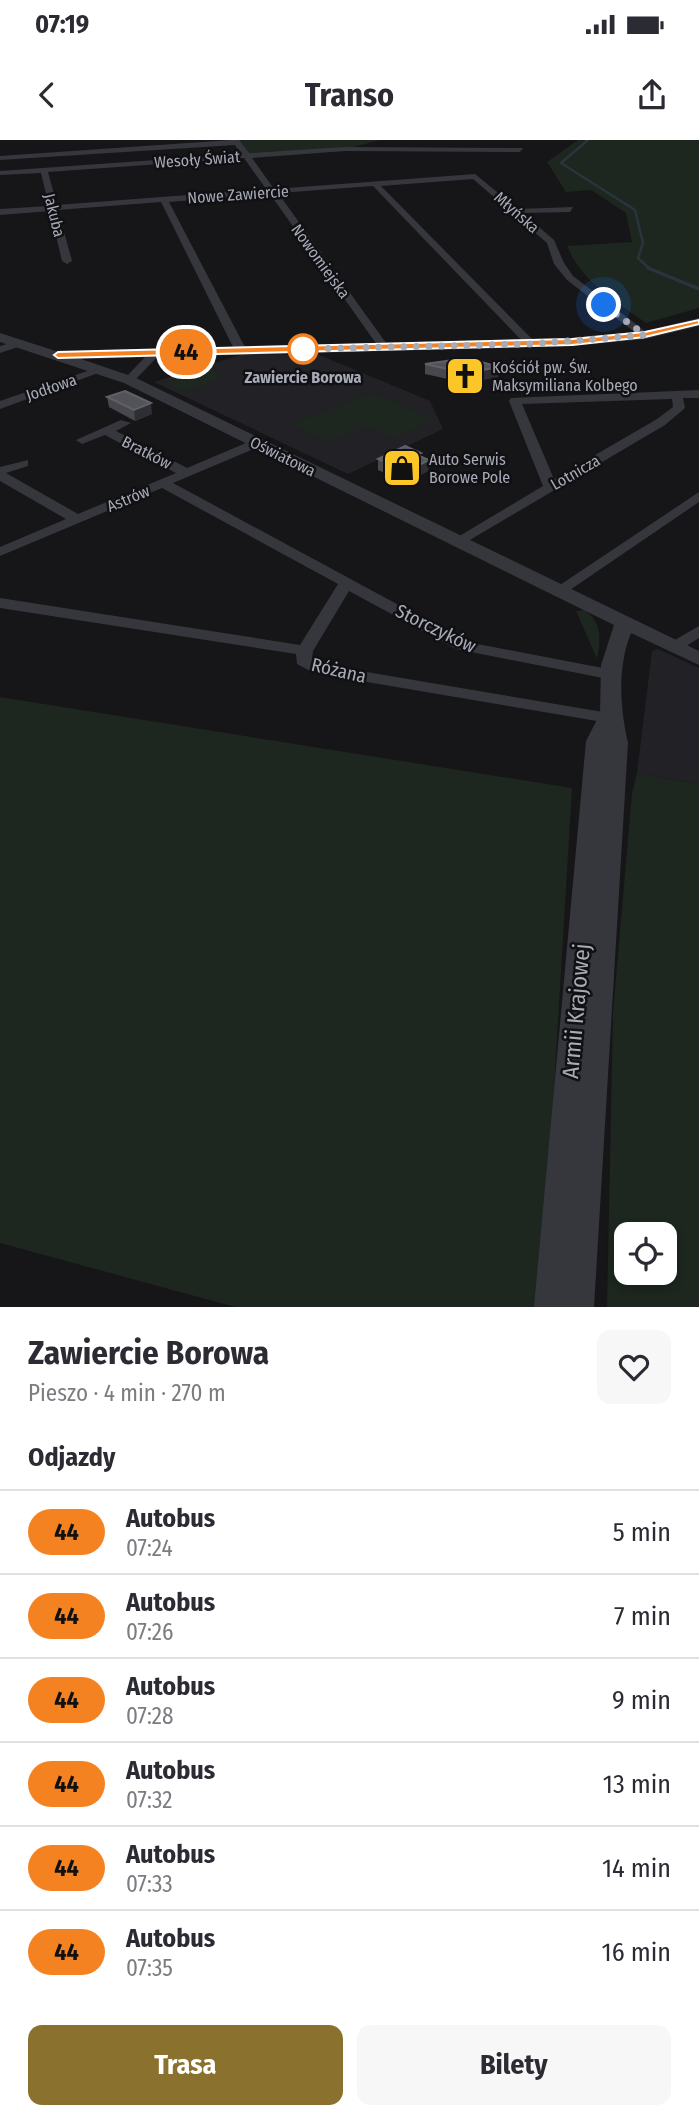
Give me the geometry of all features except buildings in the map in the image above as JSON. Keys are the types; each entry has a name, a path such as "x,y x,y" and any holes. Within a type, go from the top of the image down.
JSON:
{"street":[{"path":"345,149 384,140"},
{"path":"0,158 235,141"},
{"name":"Nowomiejska","path":"235,141 384,347"},
{"name":"Wesoły Świat","path":"0,173 345,149 520,150"},
{"name":"Jakuba","path":"44,170 67,261"},
{"name":"Nowe Zawiercie","path":"0,212 475,176"},
{"name":"Młyńska","path":"475,176 551,242 559,264 570,278 645,335"},
{"path":"375,184 531,344"},
{"path":"164,200 241,351"},
{"path":"517,211 570,209"},
{"path":"58,355 531,344 645,335 699,322"},
{"name":"Oświatowa","path":"0,337 103,369 129,380 699,660"},
{"path":"0,350 20,344"},
{"path":"129,380 156,352"},
{"name":"Jodłowa","path":"0,405 103,369"},
{"path":"550,487 515,401 699,394"},
{"name":"Lotnicza","path":"458,541 662,422 679,408 677,395"},
{"name":"Bratków","path":"82,440 125,423"},
{"name":"Bratków","path":"106,431 187,472"},
{"name":"Astrów","path":"0,551 257,443"},
{"path":"0,473 23,463"},
{"path":"0,473 76,520"},
{"name":"Storczyków","path":"163,483 462,646 613,675"},
{"path":"559,591 699,496"},
{"path":"305,651 346,583"},
{"name":"Różana","path":"0,603 305,651 303,661 314,668 610,718"},
{"name":"Armii Krajowej","path":"576,1307 616,743 610,718 614,643 625,624"},
{"path":"674,647 699,631"},
{"name":"Armii Krajowej","path":"552,1307 598,741 610,718"}],"shaded area":[{"path":"238,140 381,140 349,148 248,153"},
{"path":"578,140 699,140 699,308 646,323 600,290 573,259 567,246 632,242 626,213 591,190 566,192 547,162"},
{"path":"317,354 430,401 443,429 348,474 154,382 240,355"},
{"path":"208,367 228,376 184,392 164,383"},
{"path":"370,392 436,419 394,439 367,426 330,443 291,425"},
{"path":"585,610 595,621 599,632 597,659 576,611"},
{"path":"658,649 699,668 699,784 637,773 652,651"},
{"path":"0,697 572,788 541,1307 235,1307 0,1243"},
{"path":"637,773 699,784 699,1307 607,1307 613,1012 632,793"}],"waterway":[{"path":"588,140 561,163 635,210 643,243 638,258 650,269"},
{"path":"650,269 699,289"}],"bus line":[{"name":"44","path":"58,355 572,342 645,335 699,322"}],"place":[{"name":"Zawiercie Borowa","path":"303,349"},
{"name":"Kościół pw. Św. Maksymiliana Kolbego","path":"465,376"},
{"name":"Auto Serwis Borowe Pole","path":"402,468"}],"route":[{"path":"303,349 531,344 645,335 604,305"}]}
